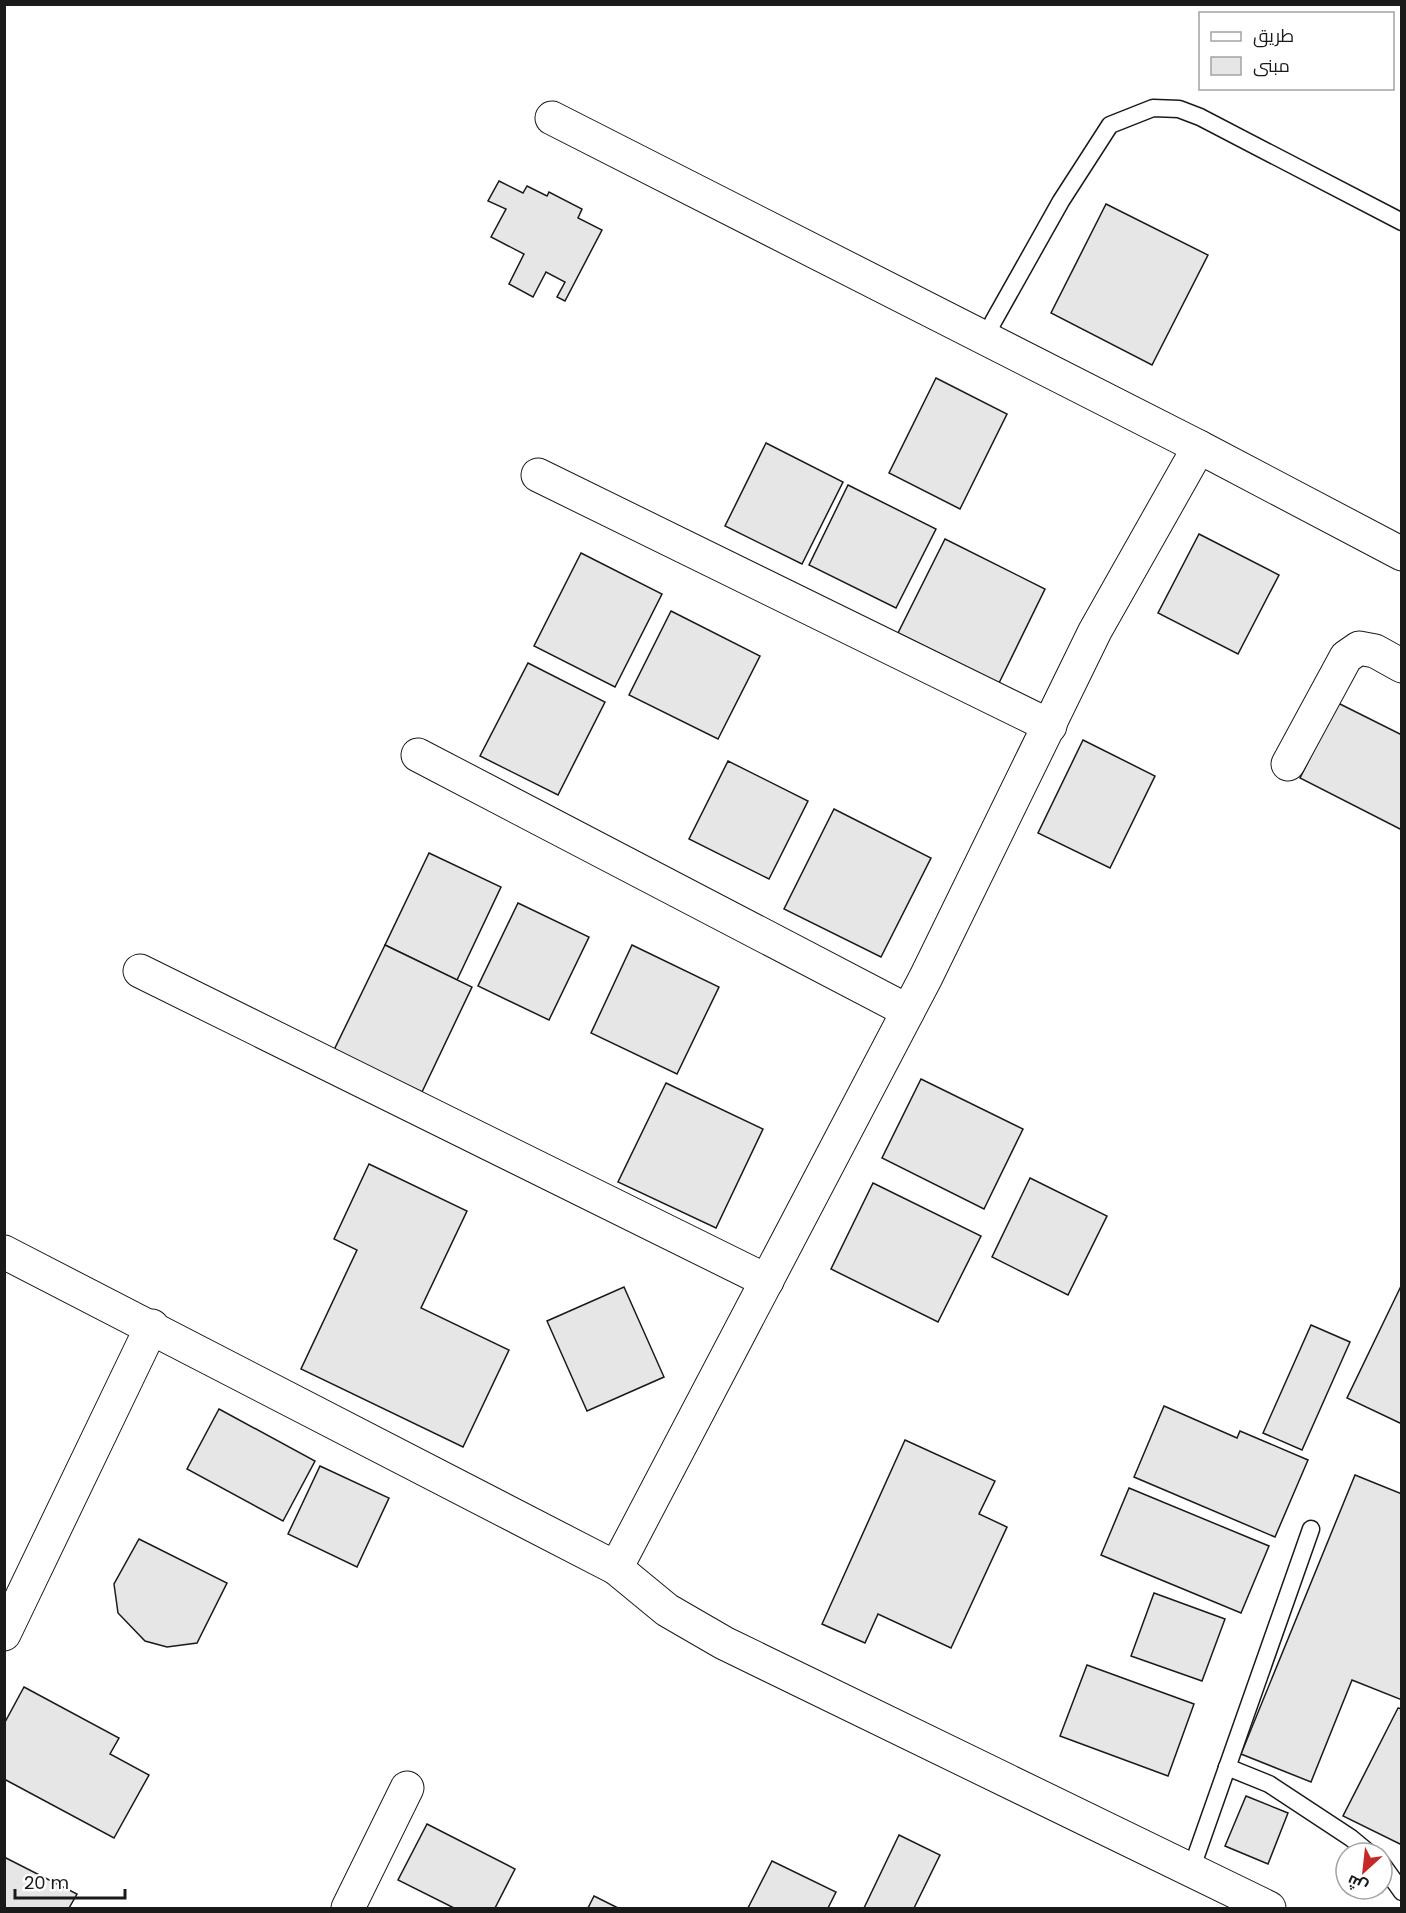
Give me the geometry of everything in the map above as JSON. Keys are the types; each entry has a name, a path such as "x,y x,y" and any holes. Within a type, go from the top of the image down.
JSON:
{"street":[{"path":"552,118 1198,447 1401,554"},
{"path":"616,1568 908,1011 1095,631 1198,447"},
{"path":"538,475 1050,726"},
{"path":"1288,764 1346,657 1359,648 1375,651 1401,666"},
{"path":"418,755 908,1011"},
{"path":"140,971 767,1281"},
{"path":"4,1252 152,1326 616,1568 667,1610 724,1643 1269,1908"},
{"path":"4,1634 152,1326"},
{"path":"348,1908 407,1788"}],"lane":[{"path":"986,339 993,322 1061,201 1110,125 1153,108 1179,109 1200,117 1401,222"},
{"path":"1191,1870 1311,1529"},
{"path":"1227,1767 1269,1784 1355,1841"}],"building":[{"path":"499,181 523,193 527,186 547,196 549,192 582,209 578,218 602,230 565,301 557,297 565,282 546,272 533,297 509,284 524,254 491,237 506,209 488,201"},
{"path":"1106,204 1208,255 1152,365 1051,313"},
{"path":"936,378 1007,414 960,509 889,473"},
{"path":"766,443 843,482 802,564 725,526"},
{"path":"848,485 936,529 896,608 809,565"},
{"path":"1199,534 1279,575 1238,654 1158,613"},
{"path":"945,539 1045,589 999,683 898,633"},
{"path":"581,553 662,594 615,687 534,646"},
{"path":"671,611 760,656 718,739 629,695"},
{"path":"528,663 605,702 558,795 480,756"},
{"path":"1338,703 1402,735 1402,830 1300,778"},
{"path":"1083,740 1155,776 1110,868 1038,833"},
{"path":"728,761 808,801 769,879 689,839"},
{"path":"834,809 931,858 881,957 784,909"},
{"path":"429,853 501,887 457,980 385,945"},
{"path":"518,903 589,937 549,1020 478,986"},
{"path":"385,945 472,987 422,1092 334,1050"},
{"path":"632,945 719,987 677,1074 591,1033"},
{"path":"921,1079 1023,1129 984,1209 882,1158"},
{"path":"666,1083 763,1129 716,1228 618,1182"},
{"path":"369,1164 467,1211 421,1308 509,1350 463,1447 301,1369 357,1250 334,1239"},
{"path":"1030,1178 1107,1216 1068,1295 992,1257"},
{"path":"873,1183 981,1236 938,1322 831,1269"},
{"path":"1402,1284 1402,1424 1347,1398"},
{"path":"624,1287 664,1377 587,1411 547,1321"},
{"path":"1311,1325 1350,1342 1302,1450 1263,1433"},
{"path":"1164,1406 1237,1438 1240,1431 1308,1460 1275,1537 1134,1477"},
{"path":"219,1409 315,1461 283,1521 187,1469"},
{"path":"905,1440 995,1481 979,1514 1007,1527 951,1648 878,1614 865,1643 822,1624"},
{"path":"320,1466 389,1498 357,1567 288,1534"},
{"path":"1355,1475 1402,1494 1402,1700 1352,1680 1311,1782 1241,1754"},
{"path":"1129,1488 1269,1546 1241,1613 1101,1555"},
{"path":"139,1539 227,1583 197,1643 167,1647 145,1641 118,1613 114,1584"},
{"path":"1154,1593 1225,1619 1202,1681 1131,1656"},
{"path":"1087,1665 1194,1704 1168,1776 1060,1736"},
{"path":"24,1687 119,1738 110,1754 149,1775 114,1838 4,1779 4,1724"},
{"path":"1398,1708 1402,1709 1402,1845 1343,1816"},
{"path":"1246,1796 1288,1813 1268,1864 1225,1846"},
{"path":"427,1824 515,1869 495,1908 454,1908 398,1880"},
{"path":"899,1835 940,1855 914,1908 864,1908"},
{"path":"4,1857 77,1894 69,1908 4,1908"},
{"path":"772,1861 836,1892 828,1908 748,1908"},
{"path":"594,1896 618,1908 588,1908"}]}
